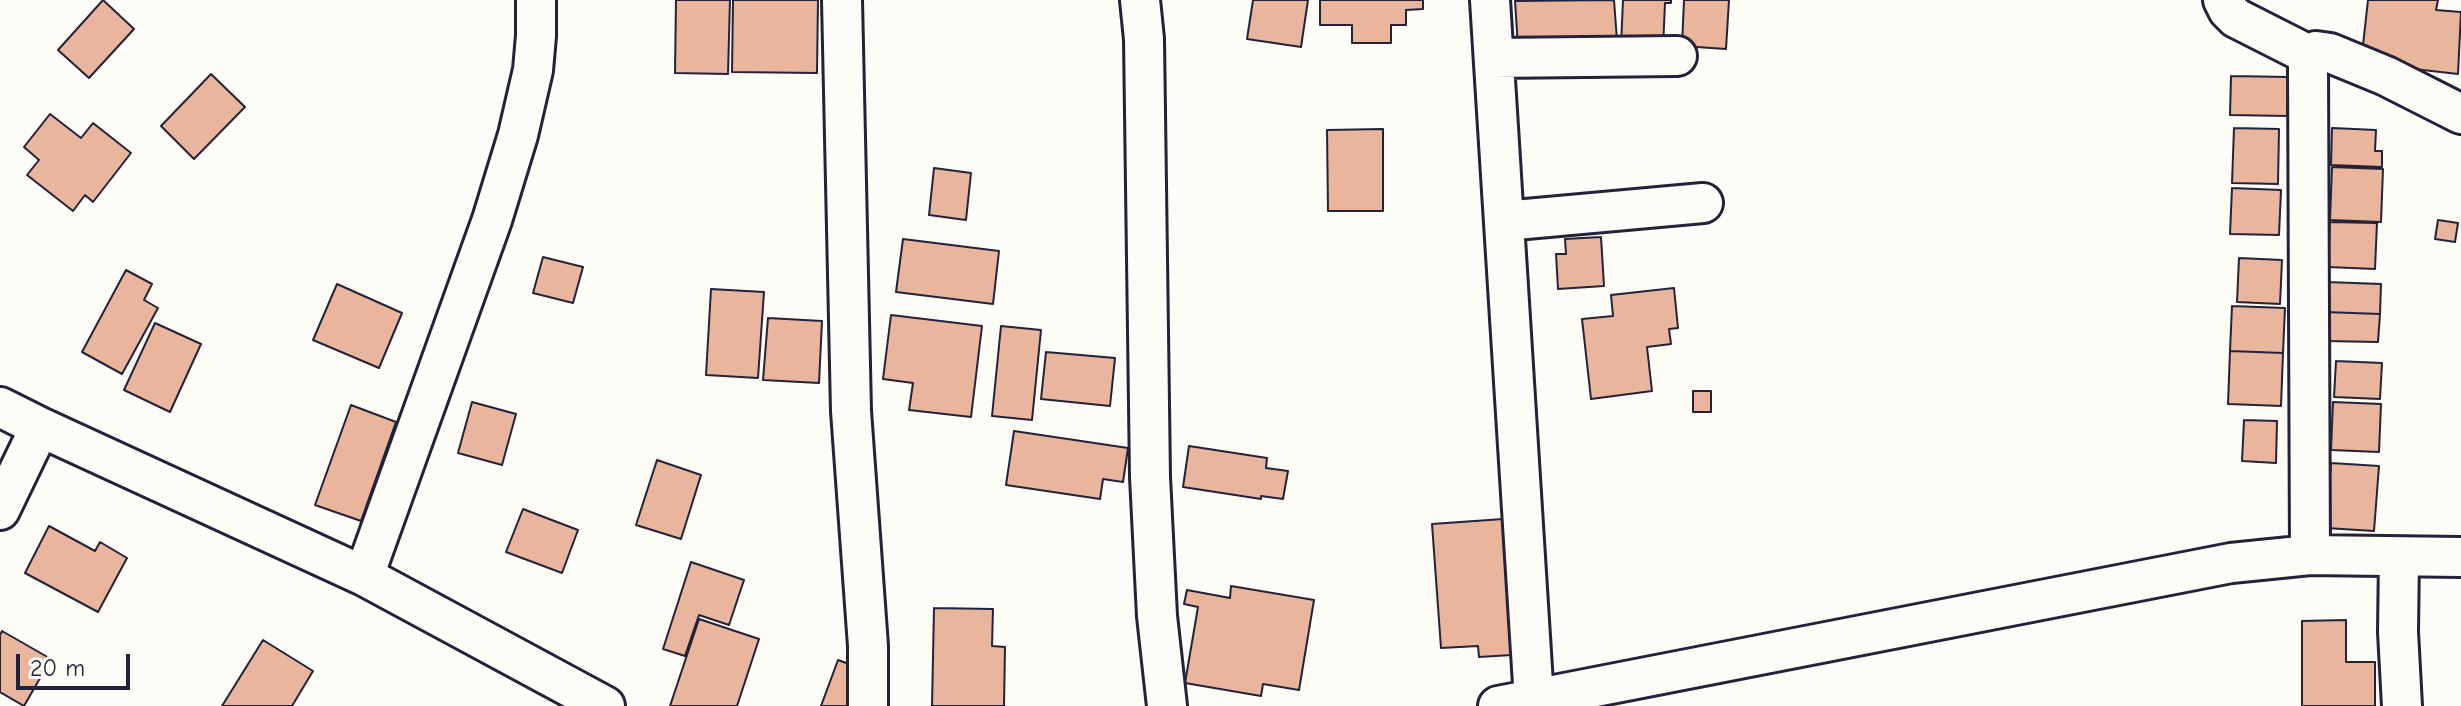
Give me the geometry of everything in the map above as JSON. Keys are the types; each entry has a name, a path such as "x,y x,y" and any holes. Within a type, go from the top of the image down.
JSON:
{"street":[{"path":"364,576 492,220 514,150 533,70 536,0"},
{"path":"842,0 851,411 868,646 868,706"},
{"path":"1140,0 1144,39 1150,477 1157,616 1167,706"},
{"path":"1490,0 1504,221 1516,703 2231,563 2310,555 2461,557"},
{"path":"2223,0 2236,18 2311,56"},
{"path":"2310,555 2308,67 2311,56 2316,51 2330,53 2386,76 2461,114"},
{"path":"1494,58 1677,56"},
{"path":"1504,221 1703,203"},
{"path":"0,407 364,576 565,696 605,706"},
{"path":"0,510 40,427"},
{"path":"2399,557 2398,645 2402,706"}],"building":[{"path":"103,0 134,29 89,78 58,50"},
{"path":"676,0 730,0 728,74 675,73"},
{"path":"733,0 818,0 817,73 732,72"},
{"path":"1253,0 1308,0 1301,47 1247,39"},
{"path":"1320,0 1423,0 1423,9 1406,10 1406,25 1391,25 1391,43 1352,43 1352,25 1320,25"},
{"path":"1614,0 1617,40 1518,47 1515,1"},
{"path":"1623,0 1671,0 1671,3 1665,3 1663,48 1621,46"},
{"path":"1684,0 1729,0 1726,49 1682,46"},
{"path":"2368,0 2438,0 2436,10 2461,12 2458,74 2361,63"},
{"path":"211,74 245,107 194,159 161,126"},
{"path":"2231,76 2288,77 2287,116 2230,115"},
{"path":"50,114 81,138 93,123 131,153 93,202 85,195 73,211 27,175 39,160 24,147"},
{"path":"2234,128 2279,129 2278,184 2232,183"},
{"path":"2332,128 2376,130 2375,151 2382,151 2382,167 2331,165"},
{"path":"1383,129 1383,211 1328,211 1327,130"},
{"path":"2332,167 2383,169 2381,222 2330,220"},
{"path":"934,168 971,173 966,220 929,215"},
{"path":"2232,188 2281,190 2279,235 2230,234"},
{"path":"2438,220 2458,223 2455,242 2435,239"},
{"path":"2330,222 2377,223 2375,269 2328,267"},
{"path":"1601,237 1604,286 1558,289 1556,254 1566,254 1565,239"},
{"path":"903,239 999,251 993,304 896,292"},
{"path":"543,257 583,267 573,303 533,293"},
{"path":"2239,258 2282,260 2280,304 2237,302"},
{"path":"126,270 152,284 144,300 158,308 122,374 82,352"},
{"path":"2327,282 2381,284 2380,314 2325,312"},
{"path":"337,284 402,313 379,368 313,340"},
{"path":"1674,288 1678,328 1669,329 1671,344 1647,347 1652,391 1591,399 1582,319 1613,316 1611,295"},
{"path":"711,289 764,292 758,378 706,375"},
{"path":"2232,306 2285,308 2283,353 2230,351"},
{"path":"2325,312 2380,314 2378,342 2325,341"},
{"path":"891,315 982,326 971,417 909,410 913,383 883,379"},
{"path":"768,318 822,321 819,383 763,380"},
{"path":"155,323 201,344 170,412 124,390"},
{"path":"1001,326 1041,330 1032,420 992,416"},
{"path":"2230,351 2283,353 2281,406 2228,404"},
{"path":"1046,352 1115,358 1110,406 1041,399"},
{"path":"2336,361 2382,363 2380,399 2334,397"},
{"path":"1693,391 1711,391 1711,412 1693,412"},
{"path":"472,402 516,414 502,465 458,453"},
{"path":"2333,402 2381,404 2379,452 2331,450"},
{"path":"351,405 396,422 361,521 315,505"},
{"path":"2244,420 2277,421 2276,463 2242,461"},
{"path":"1014,431 1128,448 1123,482 1103,479 1100,499 1006,485"},
{"path":"1189,446 1267,458 1266,468 1288,471 1283,499 1261,496 1261,499 1183,487"},
{"path":"657,460 701,475 681,539 636,525"},
{"path":"2331,463 2379,466 2374,531 2326,528"},
{"path":"523,509 578,530 562,573 506,552"},
{"path":"1503,519 1512,655 1479,657 1478,646 1441,648 1432,524"},
{"path":"49,526 95,551 100,542 127,558 98,612 25,573"},
{"path":"691,562 744,580 729,625 699,615 685,656 663,649"},
{"path":"1231,586 1314,600 1299,690 1263,684 1261,696 1185,683 1198,607 1184,604 1187,590 1230,598"},
{"path":"934,608 993,609 992,646 1005,647 1004,706 932,706"},
{"path":"699,619 759,639 737,706 670,706"},
{"path":"2346,620 2346,662 2375,662 2375,706 2302,706 2302,621"},
{"path":"2,631 51,659 24,706 0,692"},
{"path":"263,640 313,671 292,706 222,706"},
{"path":"838,660 868,671 855,706 821,706"}]}
